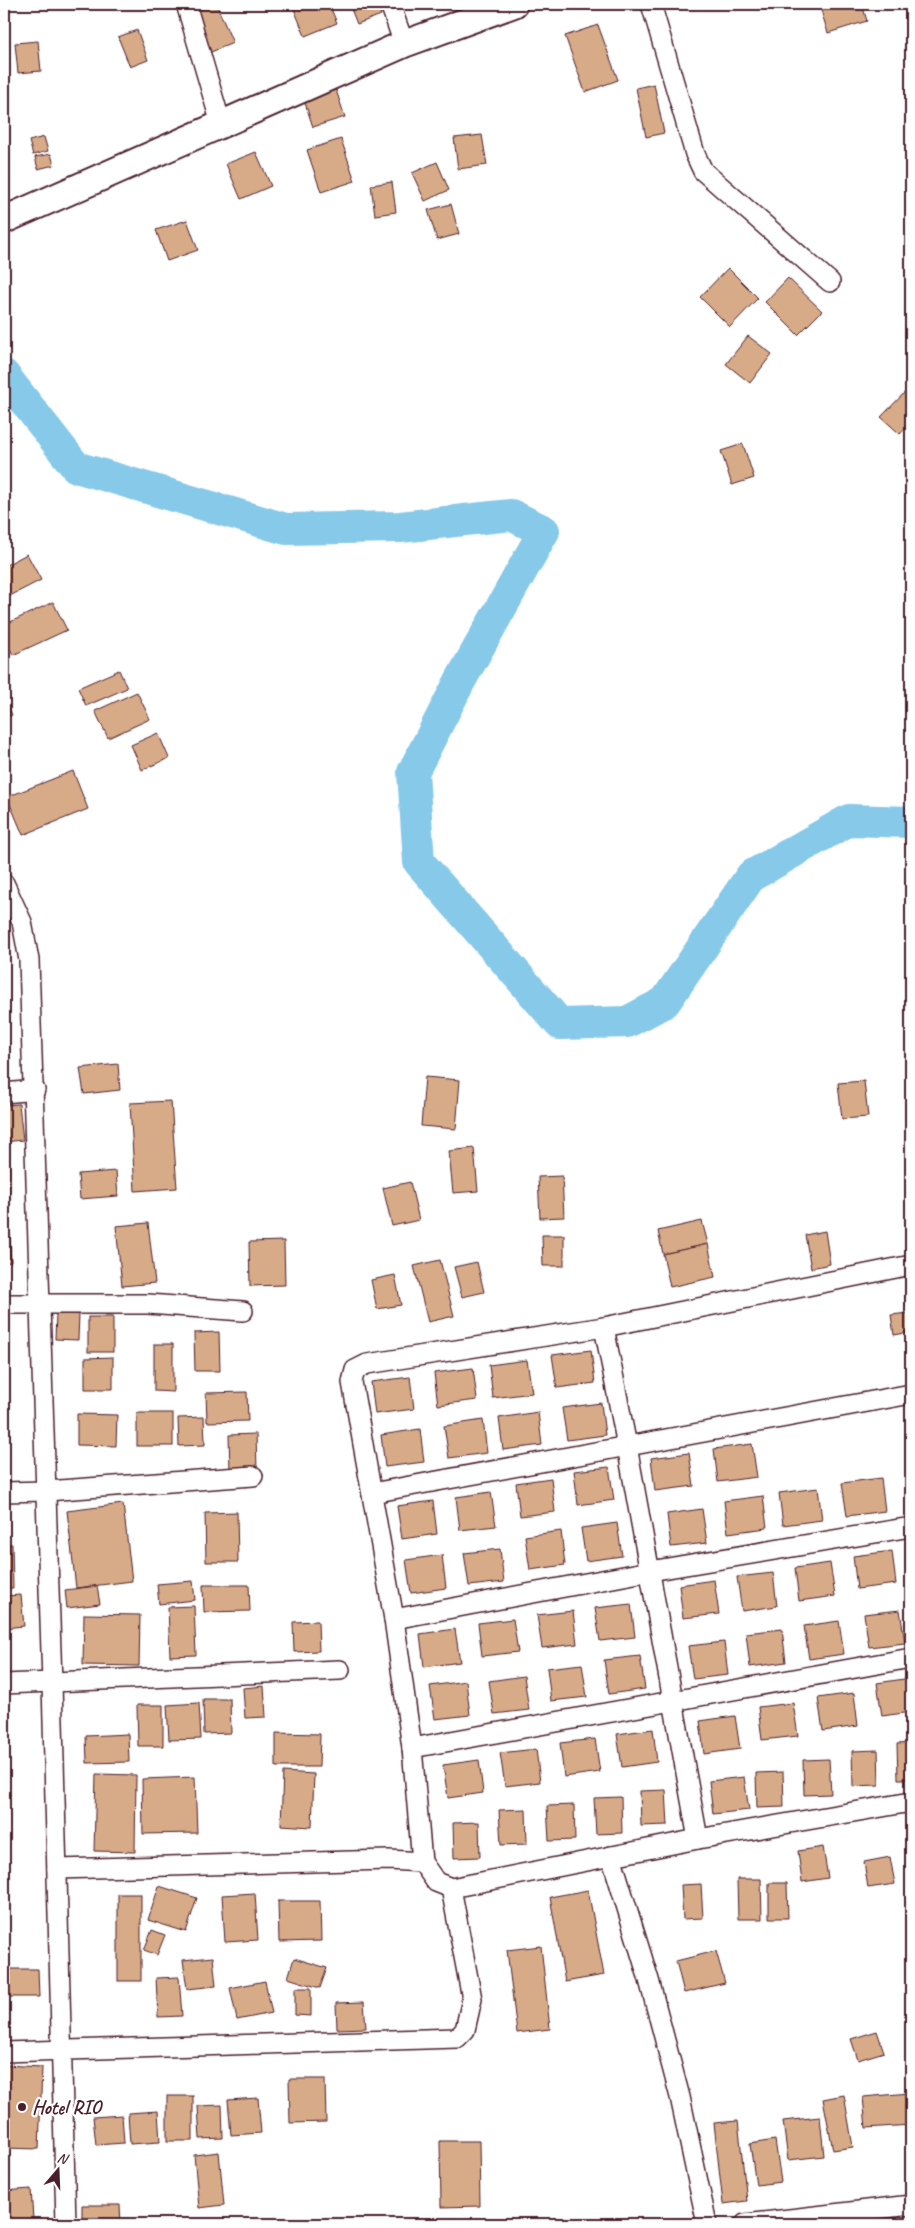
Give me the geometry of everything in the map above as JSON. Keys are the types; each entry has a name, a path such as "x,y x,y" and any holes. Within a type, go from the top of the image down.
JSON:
{"street":[{"path":"186,4 221,124"},
{"path":"390,4 404,44"},
{"path":"4,220 404,44 514,4"},
{"path":"651,4 695,154 703,171 830,282"},
{"path":"4,883 9,901 22,922 29,960 35,1090 39,1303 52,1683 66,2224"},
{"path":"4,1093 35,1090"},
{"path":"911,1265 604,1326 360,1366 352,1375 394,1620 412,1748 422,1862 436,1882 451,1888 611,1856 911,1802"},
{"path":"4,1304 148,1304 243,1311"},
{"path":"604,1326 628,1446 698,1840"},
{"path":"372,1493 911,1394"},
{"path":"4,1492 46,1491 253,1476"},
{"path":"394,1620 650,1571 910,1533"},
{"path":"412,1748 911,1658"},
{"path":"4,1684 340,1670"},
{"path":"611,1856 649,1980 680,2097 707,2224"},
{"path":"57,1869 389,1860 422,1862"},
{"path":"4,2052 457,2038 465,2030 472,2000 451,1888"},
{"path":"745,2224 911,2205"}],"building":[{"path":"211,4 216,4 233,43 211,52 194,11"},
{"path":"292,4 329,4 337,23 305,36"},
{"path":"349,4 377,4 381,15 357,24"},
{"path":"819,4 862,4 867,21 828,33"},
{"path":"598,25 618,80 585,92 565,36"},
{"path":"137,30 148,60 130,67 118,37"},
{"path":"38,41 41,71 18,73 15,43"},
{"path":"654,84 664,133 646,137 636,88"},
{"path":"336,90 345,117 313,127 304,100"},
{"path":"482,135 487,165 458,169 454,138"},
{"path":"44,137 48,151 33,155 29,141"},
{"path":"341,139 355,181 321,192 307,150"},
{"path":"256,152 271,186 241,199 226,164"},
{"path":"51,154 54,165 38,169 35,157"},
{"path":"437,162 449,190 425,201 412,173"},
{"path":"392,182 396,212 375,215 371,185"},
{"path":"451,204 459,234 437,240 428,210"},
{"path":"187,220 198,250 167,261 156,230"},
{"path":"728,268 758,298 730,327 700,297"},
{"path":"788,278 822,311 798,335 765,302"},
{"path":"748,336 772,354 750,383 726,364"},
{"path":"910,387 911,422 900,434 881,417"},
{"path":"743,444 754,478 732,485 721,451"},
{"path":"27,554 41,580 4,599 4,566"},
{"path":"53,602 67,630 13,655 4,636 4,625"},
{"path":"119,670 127,688 86,706 78,688"},
{"path":"137,692 150,719 108,738 95,711"},
{"path":"4,696 12,715 4,719"},
{"path":"158,733 169,758 142,770 131,745"},
{"path":"73,771 88,809 23,835 7,797"},
{"path":"118,1064 120,1090 84,1094 80,1068"},
{"path":"425,1077 460,1080 456,1129 421,1126"},
{"path":"864,1081 868,1117 842,1119 838,1083"},
{"path":"171,1101 177,1188 135,1191 130,1103"},
{"path":"19,1104 23,1140 4,1142 4,1105"},
{"path":"474,1148 478,1191 453,1193 449,1151"},
{"path":"4,1165 9,1165 9,1211 4,1211"},
{"path":"116,1171 118,1196 80,1199 78,1174"},
{"path":"562,1176 564,1217 540,1218 538,1177"},
{"path":"410,1182 419,1220 392,1226 383,1188"},
{"path":"9,1219 11,1262 4,1263 4,1220"},
{"path":"702,1221 708,1244 663,1254 658,1231"},
{"path":"148,1223 155,1283 122,1286 116,1226"},
{"path":"825,1231 830,1264 811,1268 805,1235"},
{"path":"542,1235 564,1235 564,1266 543,1266"},
{"path":"284,1241 285,1285 250,1286 249,1242"},
{"path":"708,1244 715,1277 670,1287 663,1254"},
{"path":"440,1260 454,1316 428,1322 414,1266"},
{"path":"477,1262 484,1292 462,1297 454,1267"},
{"path":"395,1275 401,1305 377,1309 371,1280"},
{"path":"911,1294 911,1332 894,1335 891,1315 908,1313 905,1295"},
{"path":"56,1314 79,1314 78,1340 55,1339"},
{"path":"88,1317 113,1317 113,1352 88,1352"},
{"path":"219,1332 220,1371 195,1371 194,1333"},
{"path":"4,1338 7,1417 4,1417"},
{"path":"154,1344 173,1344 173,1392 154,1391"},
{"path":"591,1350 595,1383 557,1388 552,1355"},
{"path":"113,1357 113,1389 85,1389 85,1358"},
{"path":"527,1360 532,1393 493,1398 489,1365"},
{"path":"473,1368 477,1400 438,1405 434,1373"},
{"path":"410,1377 414,1409 375,1414 371,1382"},
{"path":"247,1392 248,1421 207,1422 206,1393"},
{"path":"601,1403 605,1435 567,1440 562,1408"},
{"path":"538,1412 542,1445 503,1450 499,1418"},
{"path":"137,1413 173,1413 173,1446 137,1446"},
{"path":"77,1414 117,1415 116,1446 77,1445"},
{"path":"204,1417 205,1445 179,1446 178,1418"},
{"path":"483,1420 487,1453 449,1458 444,1426"},
{"path":"4,1425 7,1465 4,1466"},
{"path":"420,1429 424,1462 385,1467 381,1435"},
{"path":"256,1434 257,1470 230,1471 229,1435"},
{"path":"752,1444 757,1477 718,1482 714,1449"},
{"path":"689,1453 694,1486 655,1491 651,1458"},
{"path":"609,1467 614,1500 578,1505 574,1471"},
{"path":"551,1478 555,1512 520,1516 516,1483"},
{"path":"881,1478 885,1511 847,1516 842,1483"},
{"path":"818,1488 822,1520 783,1525 779,1493"},
{"path":"491,1492 496,1526 460,1530 456,1497"},
{"path":"763,1496 767,1528 728,1533 724,1501"},
{"path":"433,1501 437,1534 402,1539 397,1506"},
{"path":"123,1504 132,1581 76,1588 67,1511"},
{"path":"702,1509 707,1543 671,1547 667,1514"},
{"path":"237,1512 238,1562 206,1562 205,1513"},
{"path":"617,1523 622,1556 586,1561 581,1528"},
{"path":"561,1531 565,1565 530,1570 525,1536"},
{"path":"4,1544 12,1544 13,1588 4,1588"},
{"path":"500,1549 504,1582 469,1586 464,1553"},
{"path":"892,1551 896,1584 857,1589 853,1556"},
{"path":"442,1555 446,1588 411,1593 406,1560"},
{"path":"830,1563 835,1596 799,1601 795,1568"},
{"path":"773,1573 777,1606 742,1611 737,1577"},
{"path":"714,1580 719,1614 683,1618 679,1585"},
{"path":"193,1581 195,1600 159,1604 157,1584"},
{"path":"203,1585 249,1585 250,1611 204,1612"},
{"path":"97,1586 100,1604 67,1608 65,1590"},
{"path":"21,1595 24,1626 4,1628 4,1596"},
{"path":"631,1604 635,1637 600,1641 595,1608"},
{"path":"194,1606 196,1655 170,1656 168,1607"},
{"path":"900,1610 905,1643 869,1647 864,1614"},
{"path":"573,1611 577,1644 542,1648 537,1615"},
{"path":"84,1614 140,1615 139,1666 83,1665"},
{"path":"513,1619 518,1652 482,1656 478,1623"},
{"path":"318,1621 319,1651 294,1652 293,1622"},
{"path":"839,1621 844,1654 809,1659 804,1626"},
{"path":"455,1629 460,1662 424,1667 420,1634"},
{"path":"782,1629 786,1662 750,1667 746,1633"},
{"path":"724,1642 728,1675 693,1679 688,1646"},
{"path":"640,1656 645,1689 609,1694 604,1660"},
{"path":"582,1664 587,1697 551,1701 547,1668"},
{"path":"524,1676 529,1710 494,1714 489,1681"},
{"path":"911,1678 911,1712 882,1716 877,1683"},
{"path":"466,1681 470,1715 435,1719 430,1686"},
{"path":"264,1686 266,1717 245,1718 243,1688"},
{"path":"854,1693 858,1726 823,1731 818,1698"},
{"path":"203,1699 230,1699 231,1733 204,1734"},
{"path":"199,1703 201,1739 169,1740 167,1705"},
{"path":"793,1703 798,1736 762,1740 758,1707"},
{"path":"137,1705 163,1705 163,1746 138,1746"},
{"path":"735,1716 740,1749 704,1754 700,1721"},
{"path":"653,1729 657,1762 622,1767 617,1734"},
{"path":"276,1733 320,1734 319,1767 276,1767"},
{"path":"128,1734 129,1762 87,1763 86,1736"},
{"path":"595,1739 600,1772 564,1777 560,1743"},
{"path":"911,1743 911,1779 898,1779 897,1744"},
{"path":"536,1749 540,1782 505,1786 500,1753"},
{"path":"878,1750 879,1785 853,1786 852,1751"},
{"path":"829,1759 831,1794 804,1795 803,1760"},
{"path":"479,1760 483,1793 448,1798 443,1765"},
{"path":"283,1772 314,1774 312,1827 281,1825"},
{"path":"783,1772 784,1807 757,1808 756,1773"},
{"path":"96,1774 136,1775 135,1852 94,1851"},
{"path":"195,1777 197,1833 143,1834 142,1779"},
{"path":"744,1777 749,1810 713,1814 709,1781"},
{"path":"666,1790 668,1825 641,1826 640,1791"},
{"path":"621,1797 622,1833 596,1834 594,1798"},
{"path":"574,1805 575,1840 549,1841 547,1806"},
{"path":"526,1809 527,1844 501,1845 499,1810"},
{"path":"479,1822 480,1857 454,1858 453,1823"},
{"path":"823,1847 828,1878 802,1882 798,1851"},
{"path":"890,1857 895,1884 868,1888 864,1862"},
{"path":"737,1879 761,1879 762,1919 738,1919"},
{"path":"769,1883 787,1883 788,1918 769,1918"},
{"path":"701,1884 703,1918 683,1919 681,1885"},
{"path":"159,1886 197,1898 186,1932 148,1920"},
{"path":"588,1890 604,1975 565,1982 550,1897"},
{"path":"255,1893 258,1940 225,1942 222,1895"},
{"path":"118,1894 141,1894 141,1981 118,1981"},
{"path":"278,1901 320,1901 321,1941 279,1942"},
{"path":"152,1930 165,1935 157,1955 144,1950"},
{"path":"541,1946 550,2029 517,2033 507,1950"},
{"path":"716,1951 725,1983 684,1993 676,1961"},
{"path":"213,1957 216,1986 187,1989 183,1960"},
{"path":"294,1958 327,1968 320,1988 288,1978"},
{"path":"4,1969 38,1969 39,1997 4,1997"},
{"path":"179,1977 182,2016 158,2017 156,1978"},
{"path":"265,1981 272,2013 237,2020 230,1988"},
{"path":"295,1988 311,1988 311,2016 295,2015"},
{"path":"364,2002 366,2028 337,2029 336,2003"},
{"path":"877,2031 884,2052 858,2060 851,2039"},
{"name":"Hotel RIO","path":"4,2065 42,2067 39,2149 4,2148"},
{"path":"289,2079 325,2079 326,2122 290,2123"},
{"path":"910,2093 911,2125 866,2128 863,2097"},
{"path":"844,2095 853,2147 833,2150 823,2099"},
{"path":"167,2096 193,2096 193,2141 167,2141"},
{"path":"258,2098 261,2133 231,2135 228,2100"},
{"path":"222,2105 223,2138 200,2139 198,2106"},
{"path":"158,2111 160,2142 130,2144 128,2113"},
{"path":"122,2115 124,2143 96,2145 93,2117"},
{"path":"820,2117 824,2156 788,2160 783,2121"},
{"path":"738,2121 747,2201 723,2204 714,2123"},
{"path":"775,2140 781,2182 756,2185 750,2144"},
{"path":"440,2141 479,2141 480,2206 441,2207"},
{"path":"219,2152 224,2205 199,2208 194,2155"},
{"path":"31,2189 33,2219 4,2221 4,2191"},
{"path":"82,2205 120,2205 121,2224 82,2224"},
{"path":"911,2218 911,2224 897,2224 896,2221"}],"waterway":[{"path":"4,375 76,467 286,529 400,527 511,515 544,531 460,681 413,772 419,862 560,1024 627,1022 665,1002 751,876 849,820 911,822"}],"place":[{"name":"Hotel RIO","path":"22,2107"}]}
